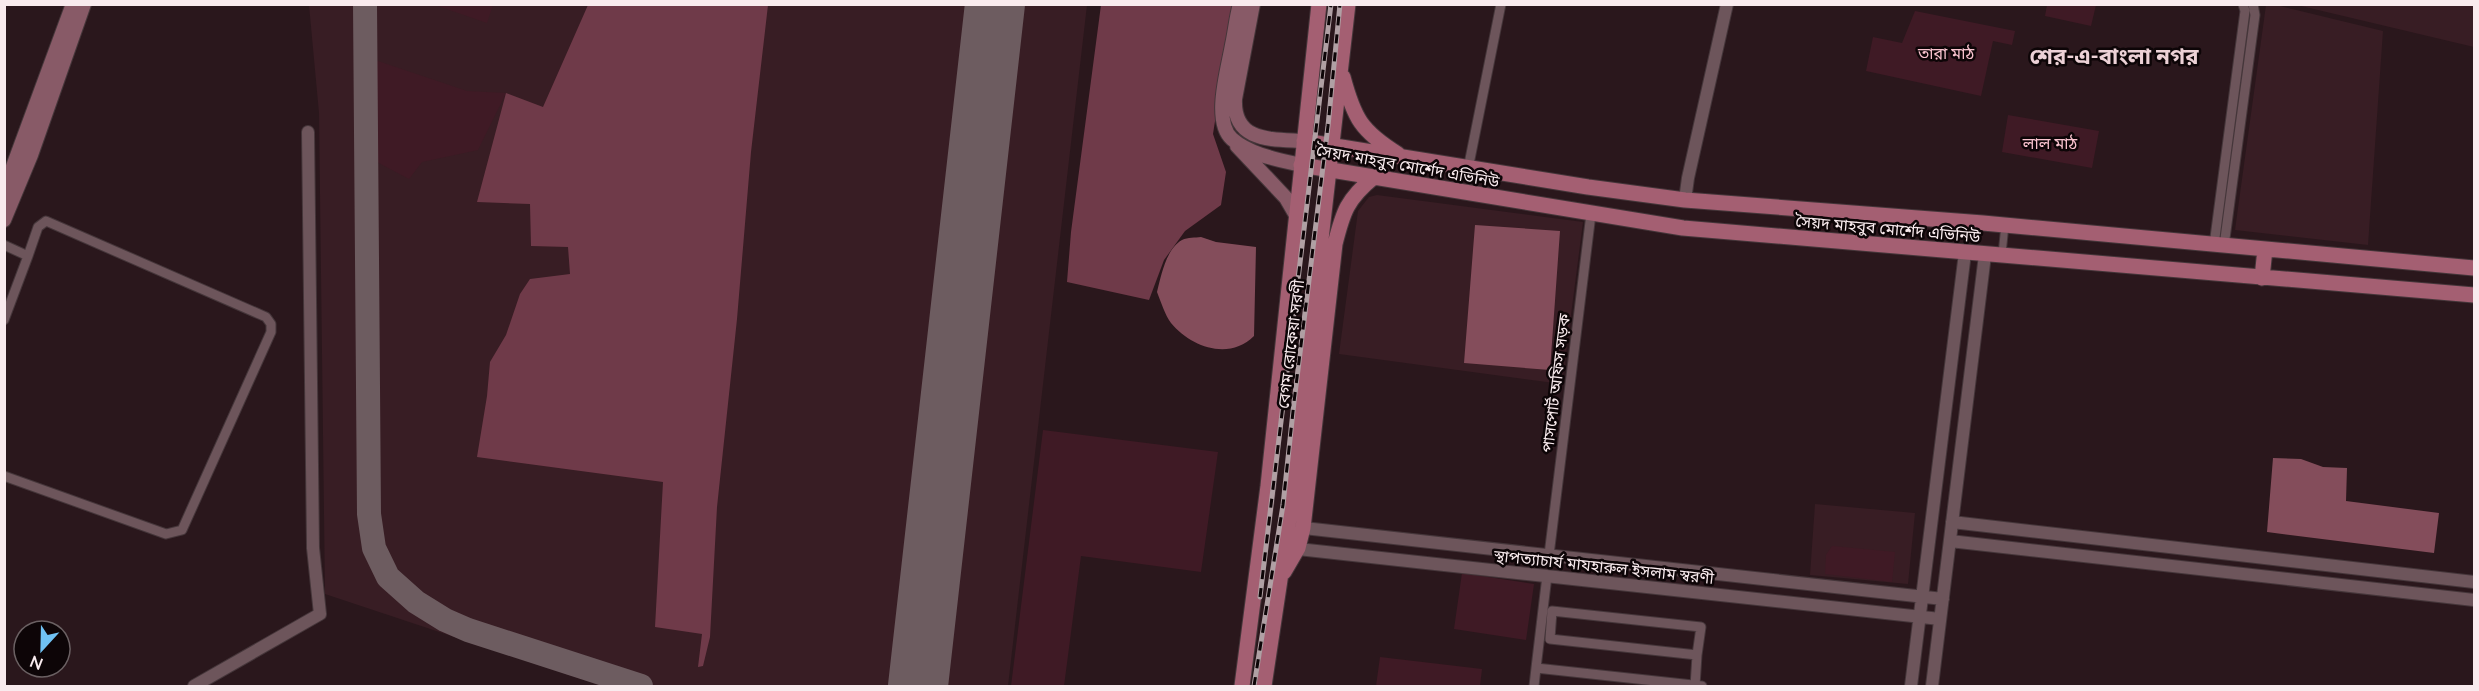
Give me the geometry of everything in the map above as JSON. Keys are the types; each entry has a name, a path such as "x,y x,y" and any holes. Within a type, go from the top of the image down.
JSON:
{"main road":[{"path":"4,191 74,4"},
{"path":"4,220 31,155 84,4"},
{"path":"1240,4 1222,101 1224,124 1231,138 1286,198 1297,217"},
{"path":"1253,4 1234,99 1236,114 1245,129 1257,136 1304,141"},
{"name":"বেগম রোকেয়া সরণী","path":"1242,687 1268,486 1319,4"},
{"name":"বেগম রোকেয়া সরণী","path":"1264,687 1281,577 1291,548 1295,527 1330,145 1348,4"},
{"path":"1340,68 1353,110 1361,125 1374,138 1402,157"},
{"path":"1231,138 1256,152 1302,165"},
{"name":"সৈয়দ মাহবুব মোর্শেদ এভিনিউ","path":"1304,141 1468,169 1685,200 2005,225 2475,268"},
{"name":"সৈয়দ মাহবুব মোর্শেদ এভিনিউ","path":"1302,165 1683,228 1984,261 2002,256 2475,295"},
{"path":"1295,527 1335,244 1345,208 1359,189 1374,177"},
{"path":"1683,228 1685,200"},
{"path":"2262,278 2265,249"}],"street":[{"path":"1468,169 1501,4"},
{"path":"1685,200 1727,4"},
{"path":"2219,245 2235,123 2243,4"},
{"path":"2235,123 2255,15 2253,4"},
{"path":"194,687 320,614 313,548 308,132"},
{"name":"পাসপোর্ট অফিস সড়ক","path":"1549,555 1591,214"},
{"path":"4,320 38,227 46,221 266,317 271,333 182,530 166,534 4,476"},
{"path":"2002,256 2005,225"},
{"path":"4,245 28,256"},
{"path":"1911,687 1964,259"},
{"path":"1932,687 1984,261"},
{"path":"1952,522 2475,582"},
{"name":"স্থাপত্যাচার্য মাযহারুল ইসলাম স্বরণী","path":"1295,527 1943,599"},
{"path":"1950,541 2475,600"},
{"path":"2139,562 2140,544"},
{"name":"স্থাপত্যাচার্য মাযহারুল ইসলাম স্বরণী","path":"1291,548 1940,619"},
{"path":"1534,687 1549,555"},
{"path":"2295,580 2297,562"},
{"path":"1756,599 1758,579"},
{"path":"1536,668 1699,686 1697,655 1701,627 1552,611 1550,639 1697,655"}],"shaded area":[{"path":"309,5 1087,5 1008,686 602,686 325,594 319,113"},
{"path":"588,5 768,5 751,152 737,319 717,507 710,637 703,666 698,667 702,634 655,627 663,482 477,457 490,362 506,335 520,294 530,279 570,274 568,247 531,246 530,204 477,202 506,93 543,107"},
{"path":"1101,5 1233,5 1213,134 1226,172 1221,205 1185,231 1164,260 1149,300 1067,282 1071,232"},
{"path":"2266,5 2276,5 2383,31 2368,245 2235,230"},
{"path":"2297,5 2474,5 2474,47"},
{"path":"1377,195 1583,222 1562,384 1339,354 1358,211 1369,197"},
{"path":"1475,225 1560,231 1550,370 1464,363"},
{"path":"1201,237 1216,242 1256,247 1254,336 1244,344 1233,348 1211,348 1189,339 1171,323 1157,292 1165,263 1176,244 1189,238"},
{"path":"2273,458 2301,459 2323,467 2347,468 2346,501 2439,513 2434,553 2267,532"},
{"path":"1815,504 1915,513 1908,584 1810,575"}],"green space":[{"path":"435,5 493,5 487,23"},
{"path":"2047,5 2096,5 2091,26 2045,16"},
{"name":"তারা মাঠ","path":"1915,11 2015,31 2012,45 1993,41 1981,96 1866,71 1873,37 1902,43"},
{"path":"372,59 467,91 506,93 478,150 422,162 409,179 375,161"},
{"name":"লাল মাঠ","path":"2008,115 2099,131 2092,168 2002,152"},
{"path":"1043,430 1218,452 1201,572 1081,556 1064,686 1011,686"},
{"path":"1832,546 1895,552 1892,582 1825,574 1826,555"},
{"path":"1462,573 1534,584 1526,640 1454,629"},
{"path":"1380,657 1482,669 1480,686 1376,686"}],"taxiway":[{"path":"365,4 369,514 374,548 388,577 416,602 445,620 468,630 641,686"}],"runway":[{"path":"918,686 995,4"}],"railway":[{"path":"1260,597 1331,4"},
{"path":"1254,686 1283,505 1328,126 1340,4"}],"district":[{"name":"শের-এ-বাংলা নগর","path":"2114,55"}]}
